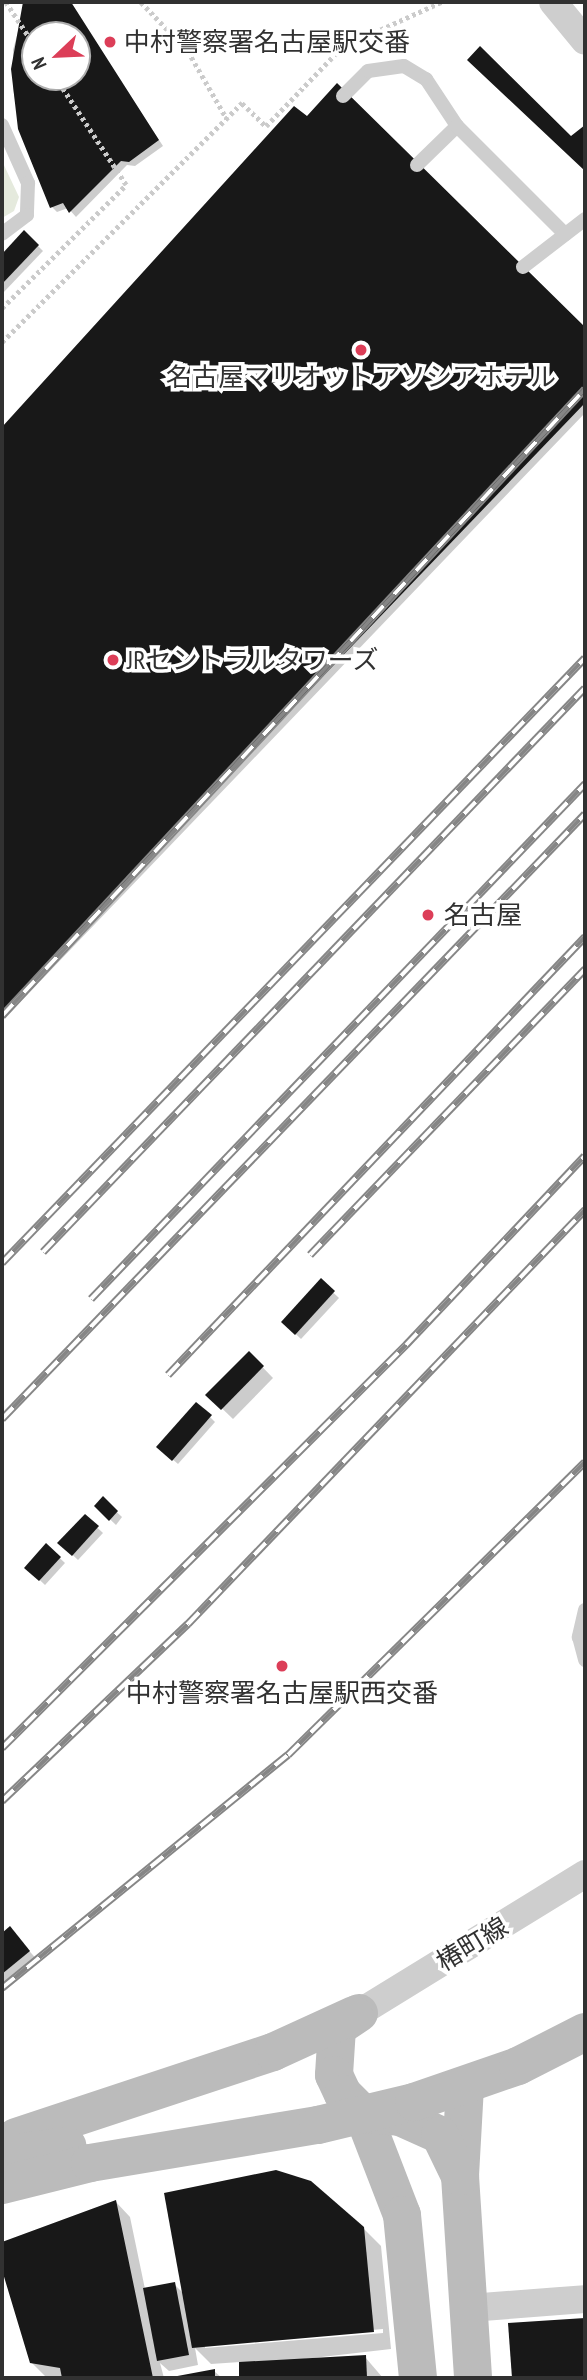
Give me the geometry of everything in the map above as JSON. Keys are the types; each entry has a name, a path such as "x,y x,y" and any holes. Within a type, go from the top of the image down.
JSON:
{"street":[{"path":"553,2 585,40"},
{"name":"椿町線","path":"359,2013 585,1874"},
{"path":"359,2013 337,2028 332,2053 334,2075 343,2094 363,2114 402,2215 418,2378"},
{"path":"2,2143 273,2052 359,2013"},
{"path":"2,2185 90,2163 363,2114 465,2086 518,2066 585,2032"},
{"path":"465,2086 460,2176 473,2378"},
{"path":"2,2155 269,2122 313,2105 400,2117 440,2135 460,2176"},
{"path":"469,2308 585,2299"}],"lane":[{"path":"343,96 358,78 391,65 416,71 434,89 457,126 565,234"},
{"path":"2,125 28,183 27,215 2,234"},
{"path":"417,164 457,126"},
{"path":"523,267 585,219"},
{"path":"585,1610 579,1637 585,1660"}],"path":[{"path":"6,2 21,25"},
{"path":"141,2 188,51 227,119"},
{"path":"2,342 242,103 266,126 342,47 441,2"},
{"path":"2,309 126,185 64,91"}],"shaded area":[{"path":"2,161 19,197 14,211 2,218"}],"building":[{"path":"23,2 71,2 83,21 21,21 21,91 91,91 91,33 159,140 129,162 121,161 69,213 63,203 50,208 18,129 11,69"},
{"path":"480,46 571,136 585,125 585,171 467,60"},
{"name":"JRセントラルタワーズ","path":"337,83 585,327 585,403 2,1011 2,427 294,106 307,116"},
{"path":"24,230 39,245 2,284 2,254"},
{"path":"321,1278 335,1291 295,1335 281,1322"},
{"path":"249,1351 264,1366 221,1410 205,1395"},
{"path":"196,1402 212,1415 172,1461 156,1447"},
{"path":"103,1496 118,1511 109,1521 94,1506"},
{"path":"85,1514 99,1526 72,1556 57,1543"},
{"path":"46,1543 61,1557 39,1581 24,1568"},
{"path":"10,1926 30,1951 2,1974 2,1933"},
{"path":"276,2170 311,2181 364,2227 374,2332 192,2348 164,2193"},
{"path":"116,2200 153,2378 62,2378 60,2368 30,2363 2,2270 2,2242"},
{"path":"175,2282 189,2355 157,2361 143,2288"},
{"path":"585,2318 585,2378 512,2378 508,2323"},
{"path":"366,2355 367,2378 239,2378 239,2362"},
{"path":"215,2369 215,2378 172,2378 172,2377"}],"railway":[{"path":"2,1016 585,389"},
{"path":"2,1263 585,658"},
{"path":"43,1252 585,688"},
{"path":"91,1299 585,784"},
{"path":"2,1419 585,814"},
{"path":"168,1375 585,937"},
{"path":"310,1255 585,969"},
{"path":"2,1748 406,1345 585,1156"},
{"path":"2,1801 188,1624 585,1210"},
{"path":"2,1988 288,1755 585,1462"}],"place":[{"name":"中村警察署名古屋駅交番","path":"110,42"},
{"name":"名古屋マリオットアソシアホテル","path":"361,350"},
{"name":"JRセントラルタワーズ","path":"113,660"},
{"name":"名古屋","path":"428,915"},
{"name":"中村警察署名古屋駅西交番","path":"282,1666"}]}
